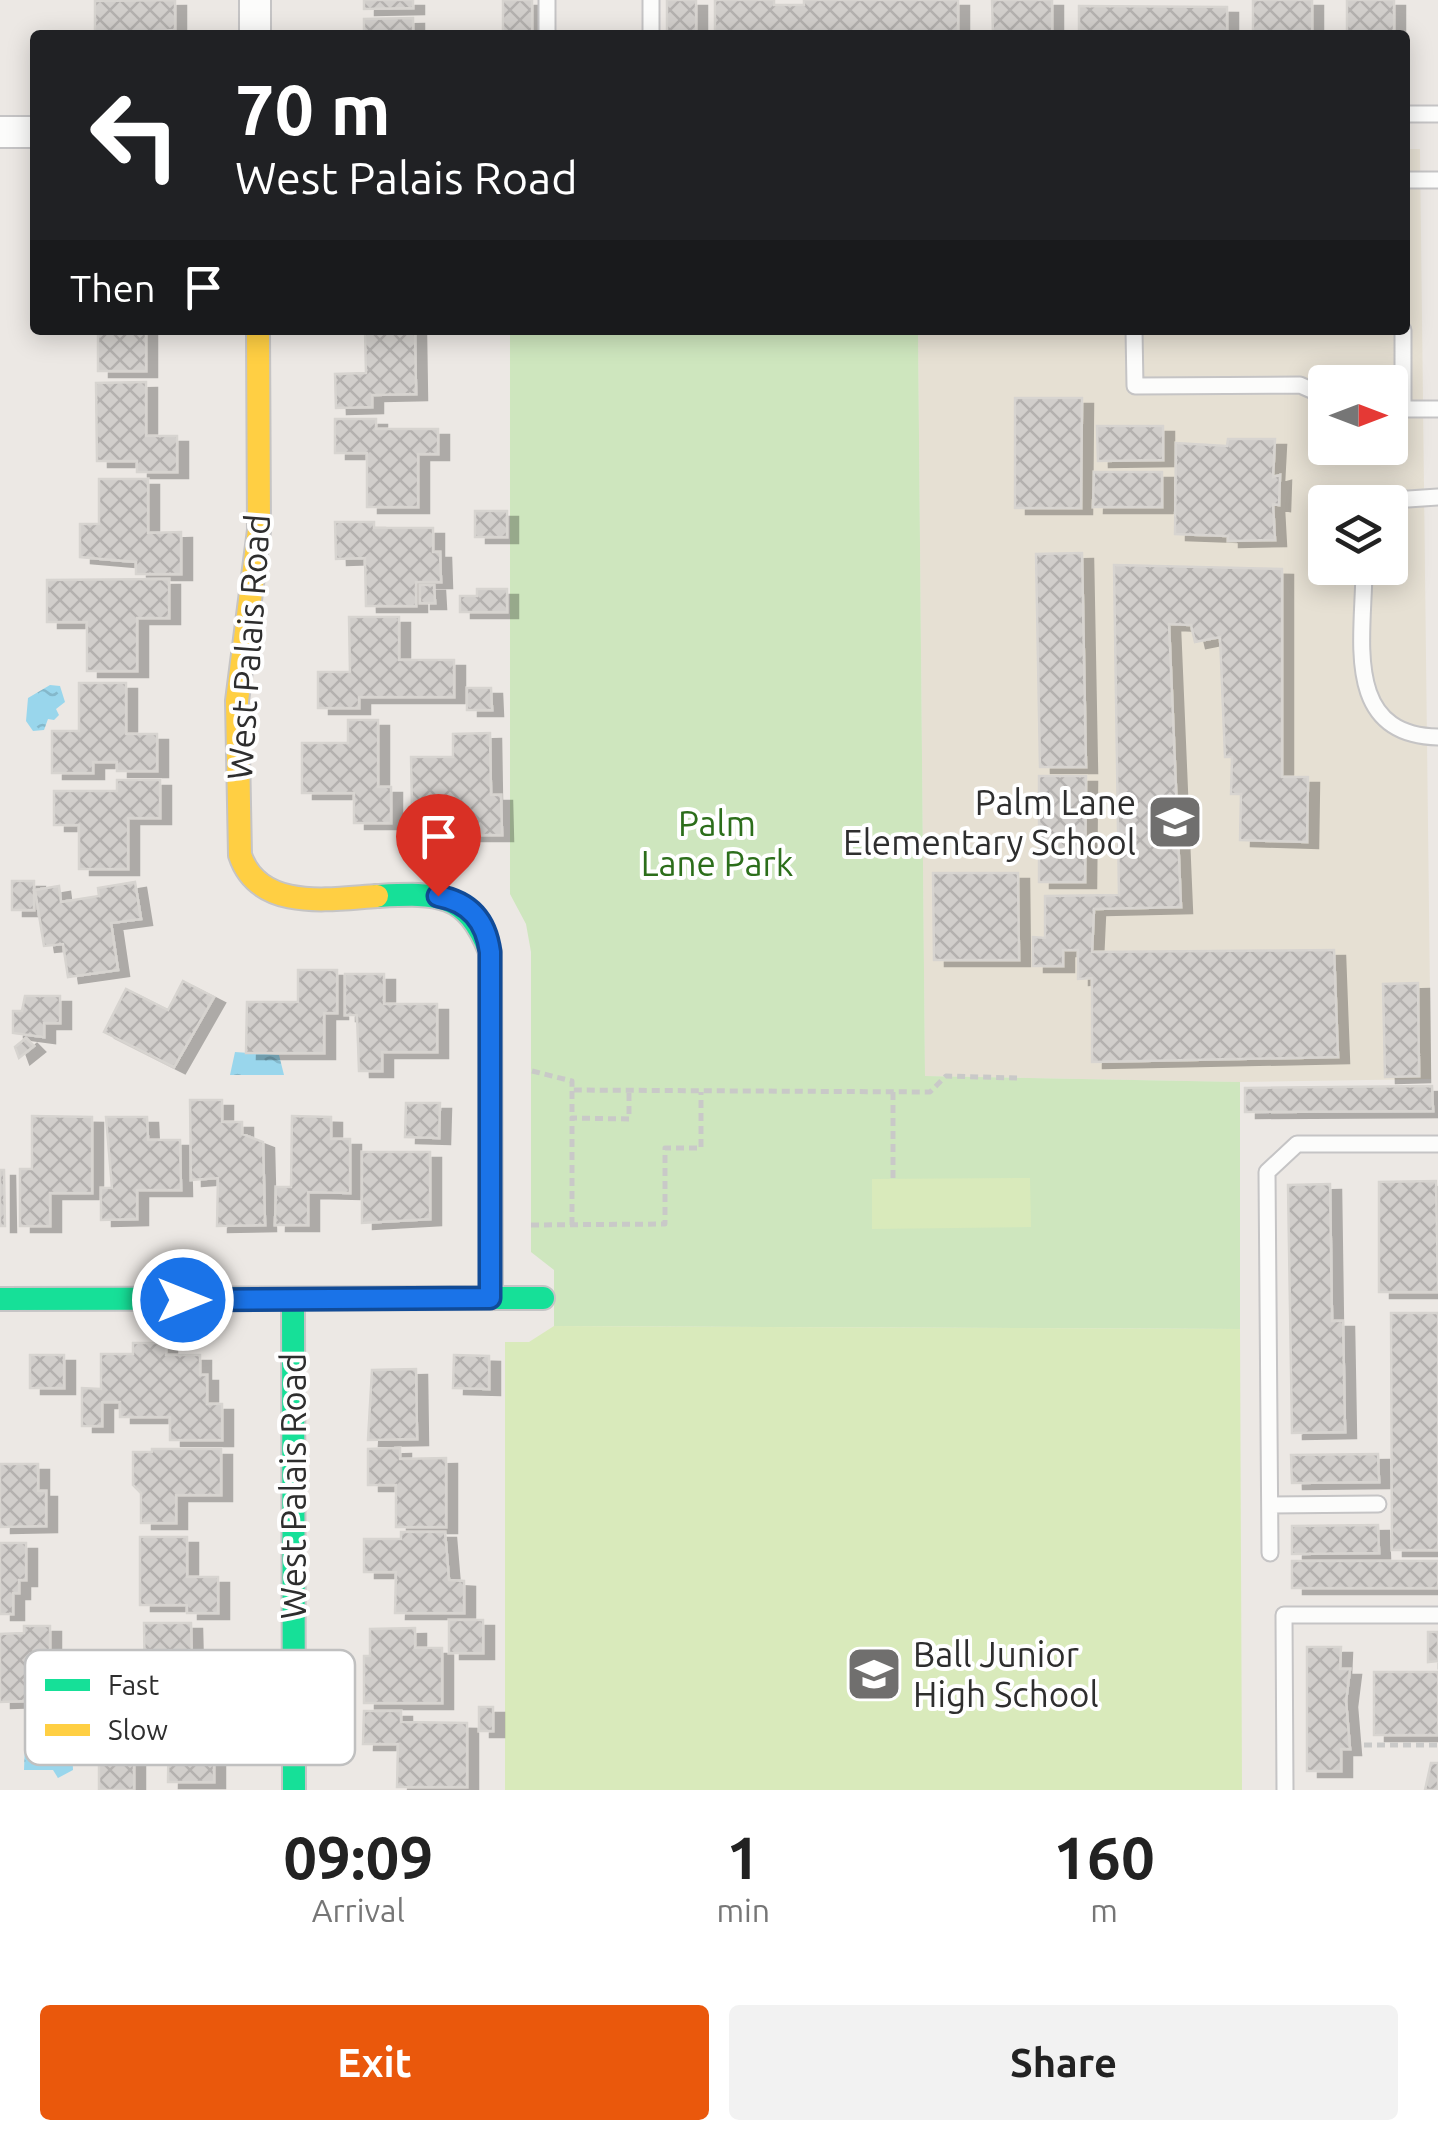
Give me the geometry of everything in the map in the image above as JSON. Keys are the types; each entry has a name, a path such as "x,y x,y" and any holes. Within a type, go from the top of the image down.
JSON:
{"street":[{"path":"255,0 256,30"},
{"path":"0,132 30,132"},
{"name":"West Palais Road","path":"258,335 258,560 238,703 236,822 242,860 257,884 283,896 438,896 466,906 483,923 490,952 490,1298"},
{"path":"0,1298 543,1298"},
{"name":"West Palais Road","path":"292,1301 293,1650"},
{"name":"West Palais Road","path":"294,1765 294,1790"}],"lane":[{"path":"547,0 547,30"},
{"path":"651,0 651,30"},
{"path":"1410,114 1438,114"},
{"path":"1410,180 1438,180"},
{"path":"1134,335 1134,386 1300,385 1308,389"},
{"path":"1400,365 1403,335"},
{"path":"1408,409 1438,409"},
{"path":"1408,499 1438,497"},
{"path":"1364,585 1364,690 1384,720 1416,737 1438,737"},
{"path":"1270,1553 1266,1172 1297,1144 1438,1144"},
{"path":"1270,1505 1378,1504"},
{"path":"1286,1790 1284,1615 1438,1615"}],"path":[{"path":"532,1071 572,1081 572,1225"},
{"path":"572,1090 930,1092 946,1076 1016,1078"},
{"path":"572,1118 629,1119 630,1090"},
{"path":"531,1225 665,1224 665,1148 700,1148 700,1092"},
{"path":"893,1092 894,1179"},
{"path":"1364,1745 1438,1745"}],"shaded area":[{"name":"Palm Lane Elementary School","path":"1410,149 1420,149 1431,1079 1240,1082 925,1076 918,335 1410,335"}],"green space":[{"name":"Palm Lane Park","path":"510,335 918,335 925,1076 1240,1082 1240,1329 554,1326 554,1270 531,1252 531,952 526,924 510,894"},
{"path":"1030,1178 1031,1227 872,1229 872,1179"},
{"name":"Ball Junior High School","path":"554,1326 1240,1329 1242,1790 505,1790 505,1342 529,1342"}],"water":[{"path":"50,685 60,686 65,702 56,709 59,715 54,720 48,719 44,730 33,731 26,721 28,698"},
{"path":"235,1052 279,1055 284,1075 230,1075"},
{"path":"25,1744 25,1765 73,1765 73,1770 58,1778 53,1770 24,1770"}],"building":[{"path":"175,0 175,30 95,30 95,1"},
{"path":"364,0 413,0 413,8 364,9"},
{"path":"503,0 532,0 532,30 503,30"},
{"path":"667,0 696,0 696,30 667,30"},
{"path":"715,0 774,0 774,5 804,5 804,0 958,0 958,30 715,30"},
{"path":"992,0 1052,0 1052,30 993,30"},
{"path":"1253,0 1312,0 1312,30 1253,30"},
{"path":"1347,0 1394,0 1394,30 1347,30"},
{"path":"1079,6 1227,7 1227,30 1079,30"},
{"path":"413,18 413,30 364,30 364,19"},
{"path":"98,335 146,335 146,371 98,371"},
{"path":"365,335 415,335 416,394 372,395 372,407 336,408 335,374 366,373"},
{"path":"146,382 146,436 177,436 177,472 137,472 137,461 97,461 96,383"},
{"path":"1015,398 1082,398 1081,508 1015,508"},
{"path":"335,419 376,419 376,429 438,429 438,454 418,454 418,507 367,507 367,453 335,453"},
{"path":"1097,426 1163,426 1163,460 1098,461"},
{"path":"1228,439 1275,439 1273,477 1280,475 1279,505 1273,504 1275,540 1228,541 1228,536 1175,534 1176,443 1227,446"},
{"path":"1094,472 1162,472 1162,507 1093,507"},
{"path":"99,479 148,479 148,533 181,532 181,574 136,574 136,562 80,557 80,524 99,524"},
{"path":"475,511 507,511 507,537 475,537"},
{"path":"335,522 374,522 374,528 433,528 433,552 440,552 441,582 416,582 416,606 366,606 365,558 336,559"},
{"path":"1082,553 1086,767 1040,767 1036,554"},
{"path":"1114,565 1282,569 1282,777 1308,777 1307,842 1240,840 1241,794 1231,794 1232,757 1225,757 1220,637 1195,642 1191,625 1169,624 1181,907 1094,909 1092,952 1334,950 1338,1057 1092,1062 1092,978 1078,979 1078,950 1063,950 1063,966 1033,966 1033,937 1045,938 1045,896 1119,895"},
{"path":"169,579 169,618 137,618 137,671 87,671 87,622 47,622 47,580"},
{"path":"420,585 434,585 435,603 420,603"},
{"path":"477,589 507,589 507,612 460,612 460,596 477,596"},
{"path":"349,617 399,617 399,660 454,660 454,697 359,697 359,708 318,708 318,672 350,672"},
{"path":"79,683 126,683 126,734 157,734 157,771 117,771 117,762 93,762 93,773 52,773 52,731 79,731"},
{"path":"467,688 491,688 492,710 467,710"},
{"path":"348,720 378,720 378,787 391,787 391,823 354,823 354,793 302,793 302,743 348,743"},
{"path":"490,733 491,795 501,795 502,835 465,835 465,809 412,809 411,757 453,757 453,734"},
{"path":"1039,776 1086,776 1085,882 1039,882"},
{"path":"117,780 160,780 160,818 128,818 128,869 79,869 79,825 54,825 54,791 117,791"},
{"path":"933,873 1018,873 1019,960 934,960"},
{"path":"12,881 34,881 34,910 12,910"},
{"path":"135,882 141,919 111,923 118,970 68,977 63,944 44,946 35,890 59,886 61,902 99,896 98,888"},
{"path":"298,970 337,970 337,1013 324,1013 324,1053 246,1053 247,1002 298,1002"},
{"path":"345,974 384,974 384,1004 437,1004 437,1052 382,1052 382,1071 359,1071 357,1015 345,1015"},
{"path":"183,981 214,997 174,1067 104,1032 126,989 168,1010"},
{"path":"1418,983 1419,1076 1385,1077 1383,984"},
{"path":"25,996 60,996 60,1023 44,1023 44,1037 13,1033 13,1011 22,1011"},
{"path":"26,1038 34,1046 19,1058 15,1047"},
{"path":"1432,1086 1433,1111 1245,1112 1245,1088"},
{"path":"190,1100 222,1100 222,1122 242,1122 242,1134 263,1142 265,1225 217,1226 218,1178 191,1180"},
{"path":"406,1103 440,1103 439,1138 405,1137"},
{"path":"32,1116 92,1117 92,1193 50,1193 50,1226 20,1226 20,1169 32,1169"},
{"path":"292,1116 331,1117 331,1139 350,1139 350,1193 308,1192 308,1225 275,1225 276,1187 291,1187"},
{"path":"106,1117 147,1117 148,1140 180,1140 181,1190 137,1190 137,1219 101,1220 101,1188 112,1188"},
{"path":"362,1152 430,1152 430,1219 362,1223"},
{"path":"0,1170 4,1170 5,1226 0,1226"},
{"path":"1436,1181 1438,1292 1379,1292 1379,1182"},
{"path":"1330,1184 1332,1321 1343,1321 1345,1432 1292,1433 1288,1185"},
{"path":"1391,1313 1438,1313 1438,1550 1392,1550"},
{"path":"133,1343 166,1343 166,1355 200,1355 200,1375 207,1375 207,1404 222,1404 222,1440 170,1440 170,1417 120,1417 120,1402 102,1402 102,1426 82,1426 82,1388 101,1389 101,1354 133,1354"},
{"path":"30,1355 64,1355 64,1388 30,1388"},
{"path":"454,1355 489,1356 489,1389 453,1388"},
{"path":"416,1369 417,1439 368,1440 372,1370"},
{"path":"400,1448 400,1459 446,1458 446,1527 396,1527 396,1485 368,1485 368,1449"},
{"path":"221,1449 221,1495 176,1495 176,1523 141,1523 141,1493 133,1485 133,1452"},
{"path":"1378,1454 1379,1482 1292,1483 1291,1455"},
{"path":"0,1464 38,1464 38,1491 46,1491 46,1526 0,1527"},
{"path":"1378,1525 1379,1553 1292,1554 1292,1526"},
{"path":"401,1532 445,1532 449,1580 464,1581 464,1613 395,1613 396,1572 364,1572 364,1539 401,1539"},
{"path":"140,1537 187,1537 187,1577 218,1577 218,1613 187,1613 187,1605 140,1605"},
{"path":"0,1543 26,1543 26,1580 19,1580 19,1593 13,1593 13,1614 0,1614"},
{"path":"1292,1561 1438,1561 1438,1588 1292,1588"},
{"path":"449,1620 483,1620 483,1653 449,1653"},
{"path":"144,1623 191,1623 192,1650 144,1650"},
{"path":"24,1626 50,1626 50,1650 25,1650 25,1701 0,1702 0,1634 24,1633"},
{"path":"415,1628 415,1648 442,1648 442,1703 364,1703 364,1656 370,1656 370,1629"},
{"path":"1428,1632 1438,1632 1438,1661 1428,1662"},
{"path":"1307,1647 1341,1647 1340,1669 1350,1669 1346,1701 1350,1749 1341,1749 1341,1771 1307,1771"},
{"path":"1374,1672 1438,1672 1438,1735 1374,1735"},
{"path":"479,1707 493,1707 493,1731 479,1731"},
{"path":"364,1711 401,1711 401,1722 467,1723 467,1787 397,1787 398,1744 363,1744"},
{"path":"1431,1763 1438,1763 1438,1790 1425,1790"},
{"path":"99,1765 134,1765 134,1790 99,1790"},
{"path":"168,1765 214,1765 214,1782 168,1782"}],"traffic: fast":[{"path":"377,896 417,895 447,900 471,917 490,952 491,1298"},
{"path":"0,1299 543,1298"},
{"path":"293,1301 294,1650"},
{"path":"294,1765 294,1790"}],"traffic: slow":[{"path":"258,335 259,530 237,701 240,855 249,873 279,894 318,899 377,896"}],"place":[{"name":"Palm Lane Elementary School","path":"1175,822"},
{"name":"Ball Junior High School","path":"874,1674"}],"route":[{"path":"183,1300 490,1298 490,952 483,923 474,913 458,902 438,896"}]}
